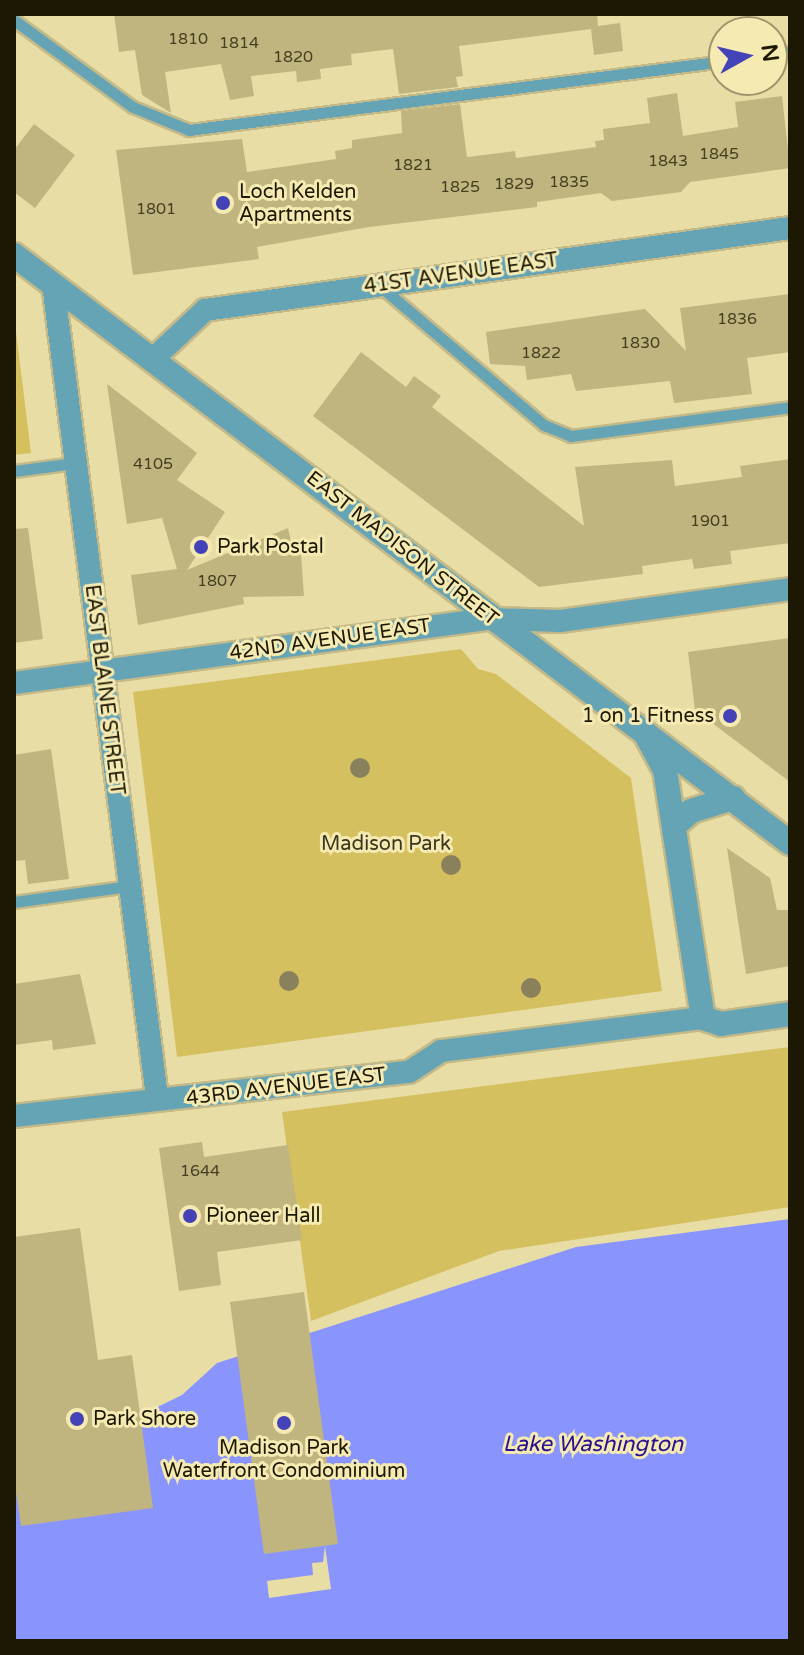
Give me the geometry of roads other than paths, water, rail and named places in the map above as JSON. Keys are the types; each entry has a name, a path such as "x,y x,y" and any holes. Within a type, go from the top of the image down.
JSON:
{"street":[{"name":"41ST AVENUE EAST","path":"152,360 180,327 205,310 790,228"},
{"name":"EAST MADISON STREET","path":"14,255 490,619 639,724 790,843"},
{"name":"EAST BLAINE STREET","path":"53,284 157,1097"},
{"name":"42ND AVENUE EAST","path":"14,683 490,619 560,621 790,589"},
{"path":"639,724 665,770 703,1018"},
{"path":"674,826 691,811 733,798"},
{"name":"43RD AVENUE EAST","path":"14,1116 157,1097 179,1101 409,1072 441,1051 703,1018 721,1024 790,1014"}],"lane":[{"path":"14,20 133,107 189,130 708,63"},
{"path":"379,285 544,425 571,436 790,407"},
{"path":"14,471 74,463"},
{"path":"14,902 130,886"}],"water":[{"name":"Lake Washington","path":"790,1219 790,1641 14,1641 14,1477 182,1395 217,1363 576,1247"}],"place":[{"name":"Loch Kelden Apartments","path":"223,203"},
{"name":"Park Postal","path":"201,547"},
{"name":"1 on 1 Fitness","path":"730,716"},
{"name":"Pioneer Hall","path":"190,1216"},
{"name":"Park Shore","path":"77,1419"},
{"name":"Madison Park Waterfront Condominium","path":"284,1423"}],"park label":[{"name":"Madison Park","path":"386,844"}]}
